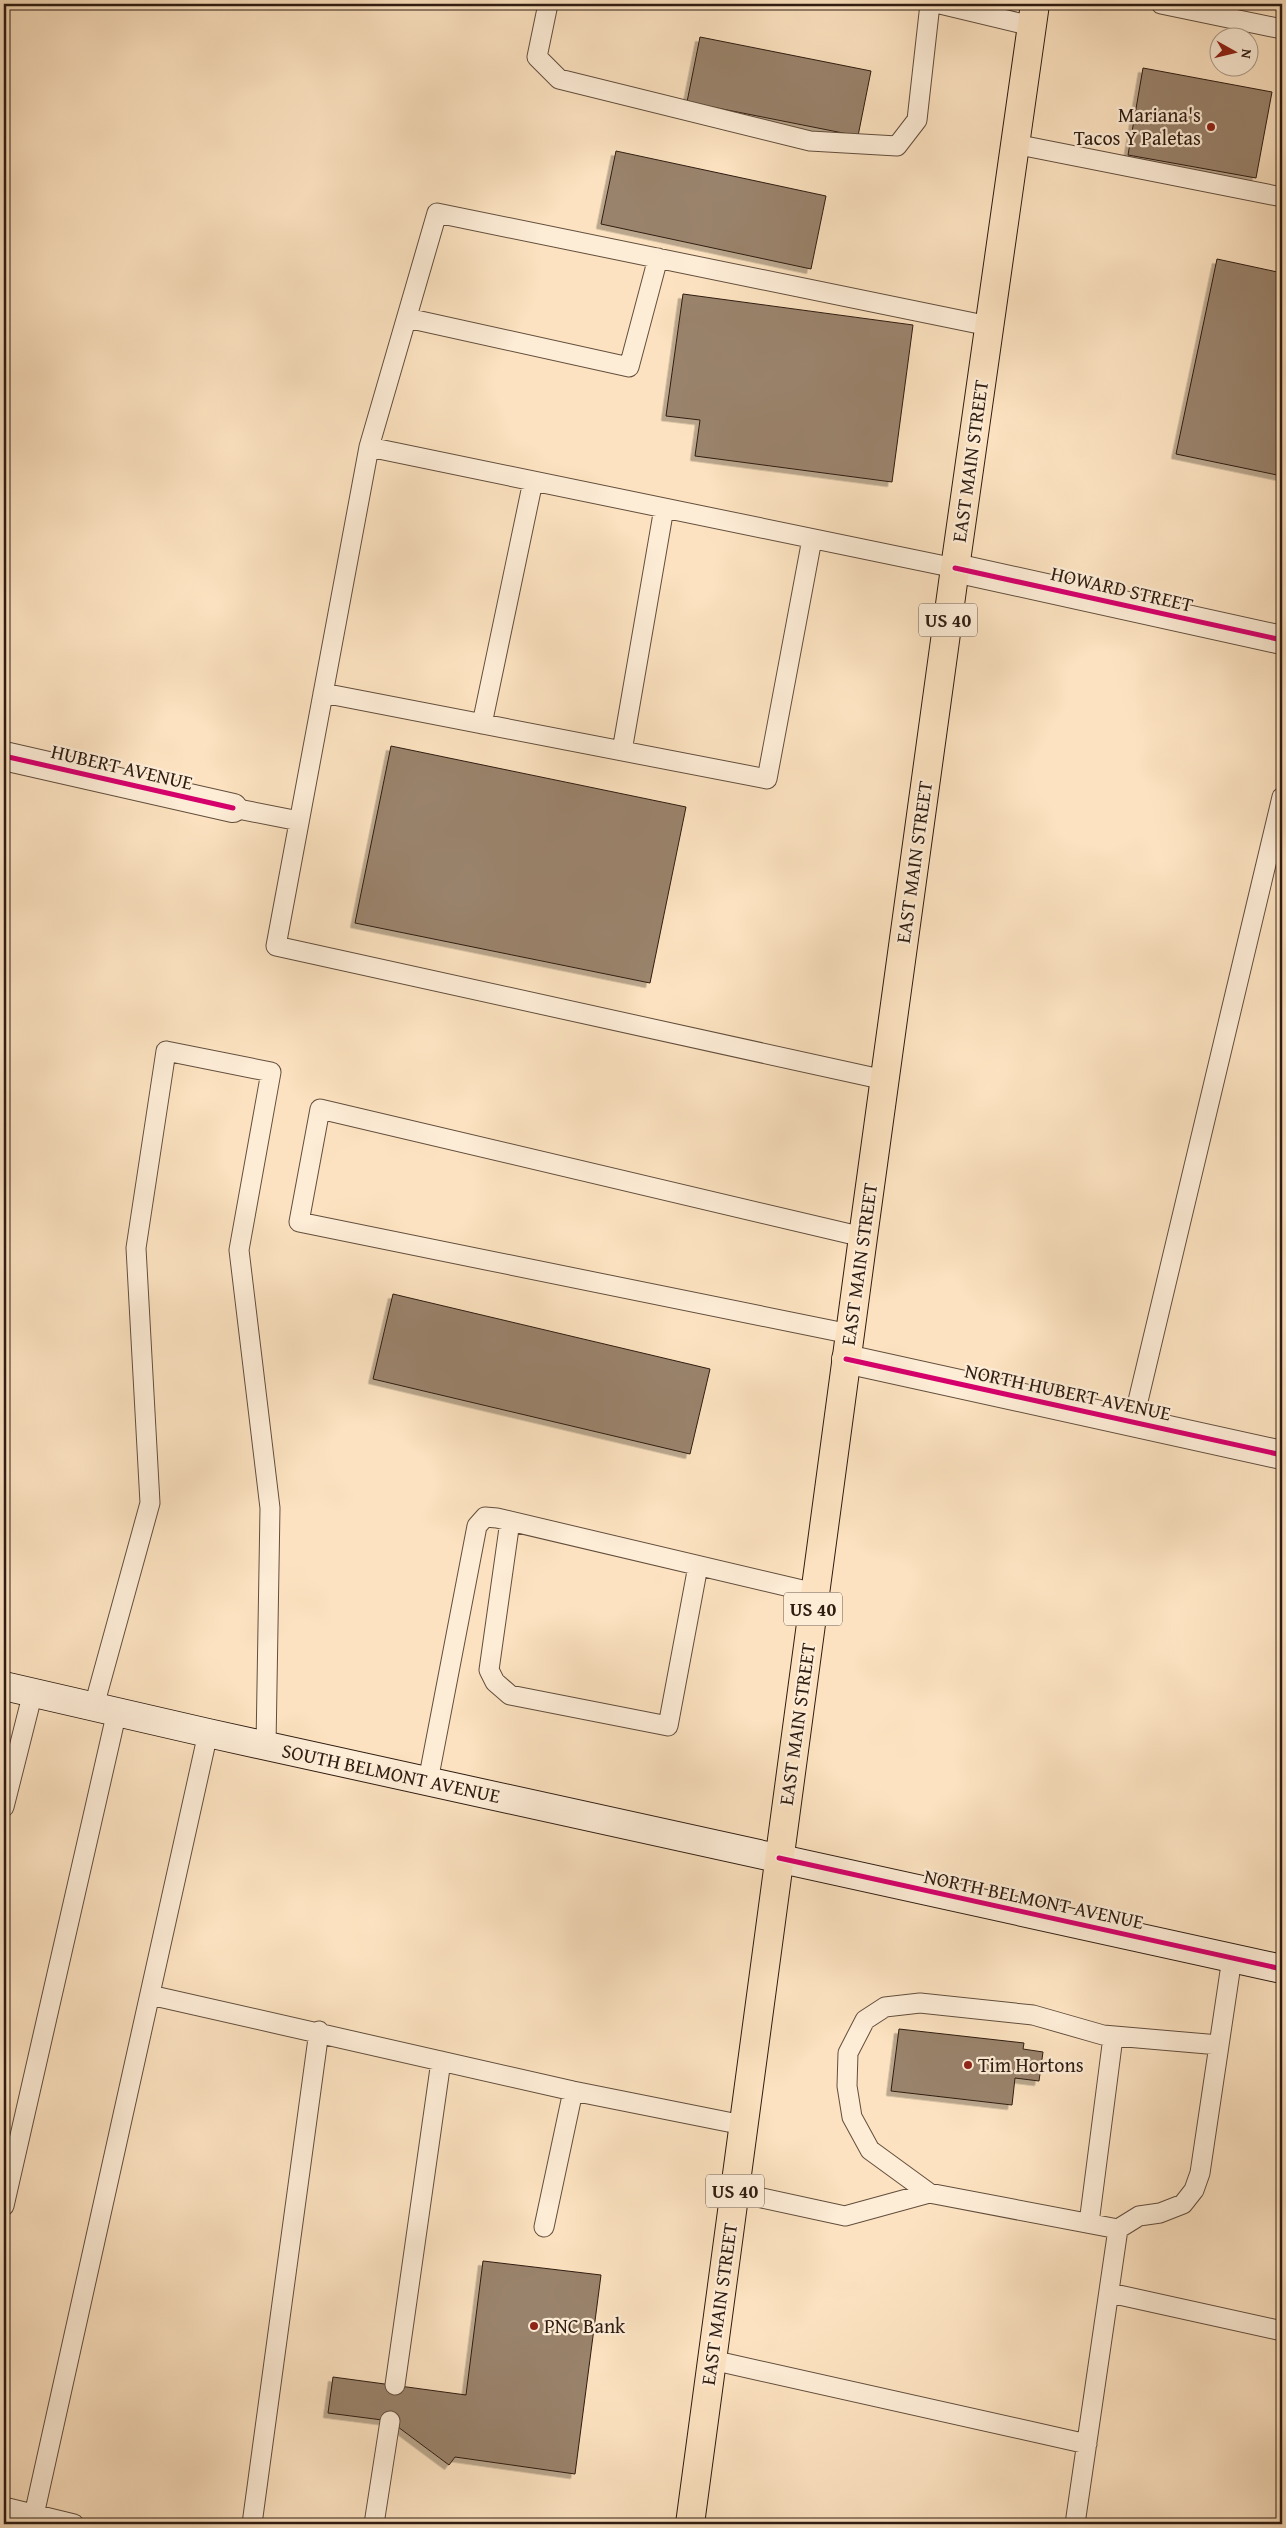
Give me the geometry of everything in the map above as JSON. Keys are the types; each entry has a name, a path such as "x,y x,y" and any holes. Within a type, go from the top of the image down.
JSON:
{"main road":[{"name":"EAST MAIN STREET","path":"690,2524 848,1346 955,568 1034,15"}],"street":[{"name":"HOWARD STREET","path":"955,568 1282,638"},
{"name":"HUBERT AVENUE","path":"4,756 233,808"},
{"name":"NORTH HUBERT AVENUE","path":"848,1346 1133,1422 1282,1455"},
{"name":"SOUTH BELMONT AVENUE","path":"4,1686 266,1746 779,1858"},
{"name":"NORTH BELMONT AVENUE","path":"779,1858 1282,1969"}],"lane":[{"path":"548,4 537,57 559,79 810,141 897,146 917,120 930,4"},
{"path":"940,4 1034,15"},
{"path":"1161,4 1282,29"},
{"path":"1015,144 1282,197"},
{"path":"885,1080 276,946 368,447 437,213 990,326"},
{"path":"407,318 629,367 658,258"},
{"path":"368,447 955,568"},
{"path":"482,724 533,481"},
{"path":"622,751 664,508"},
{"path":"323,693 767,779 812,538"},
{"path":"1133,1422 1282,797"},
{"path":"233,808 299,821"},
{"path":"4,2206 105,1709 150,1503 136,1248 166,1051 271,1072 239,1250 270,1508 266,1746"},
{"path":"848,1346 299,1222 320,1109 863,1237"},
{"path":"428,1781 476,1526 485,1517 510,1521 815,1593"},
{"path":"510,1521 489,1670 495,1682 510,1695 668,1726 698,1566"},
{"path":"4,1807 33,1692"},
{"path":"32,2519 208,1733"},
{"path":"1219,2045 1113,2037 1033,2015 920,2003 885,2007 864,2020 848,2053 847,2086 852,2117 870,2150 929,2193 1118,2229 1139,2216 1160,2213 1183,2204 1194,2190 1200,2173 1232,1958"},
{"path":"150,1995 319,2031 573,2091 743,2125"},
{"path":"252,2524 319,2031"},
{"path":"1089,2224 1113,2037"},
{"path":"396,2385 441,2061"},
{"path":"544,2227 573,2091"},
{"path":"734,2192 845,2216 929,2193"},
{"path":"1076,2524 1118,2229"},
{"path":"1110,2293 1282,2331"},
{"path":"712,2360 1088,2444"},
{"path":"374,2524 390,2421"},
{"path":"4,2507 32,2519 74,2524"}],"building":[{"path":"700,37 871,71 858,136 687,102"},
{"path":"1143,68 1272,92 1256,178 1128,155"},
{"path":"616,151 826,196 811,269 601,224"},
{"path":"1217,259 1282,273 1282,476 1176,454"},
{"path":"683,294 913,325 892,482 695,456 700,420 666,416"},
{"path":"391,746 686,807 650,983 355,923"},
{"path":"393,1294 710,1369 690,1454 373,1379"},
{"name":"Tim Hortons","path":"899,2029 1024,2043 1023,2049 1043,2052 1039,2081 1015,2078 1012,2105 891,2091"},
{"name":"PNC Bank","path":"483,2261 601,2275 575,2474 455,2457 449,2465 390,2421 328,2413 333,2377 466,2395"}],"cycle path":[{"path":"955,568 1282,640"},
{"path":"4,756 233,808"},
{"path":"846,1359 1282,1455"},
{"path":"779,1858 1282,1969"}],"place":[{"name":"Mariana's Tacos Y Paletas","path":"1211,127"},
{"name":"Tim Hortons","path":"968,2065"},
{"name":"PNC Bank","path":"534,2326"}]}
